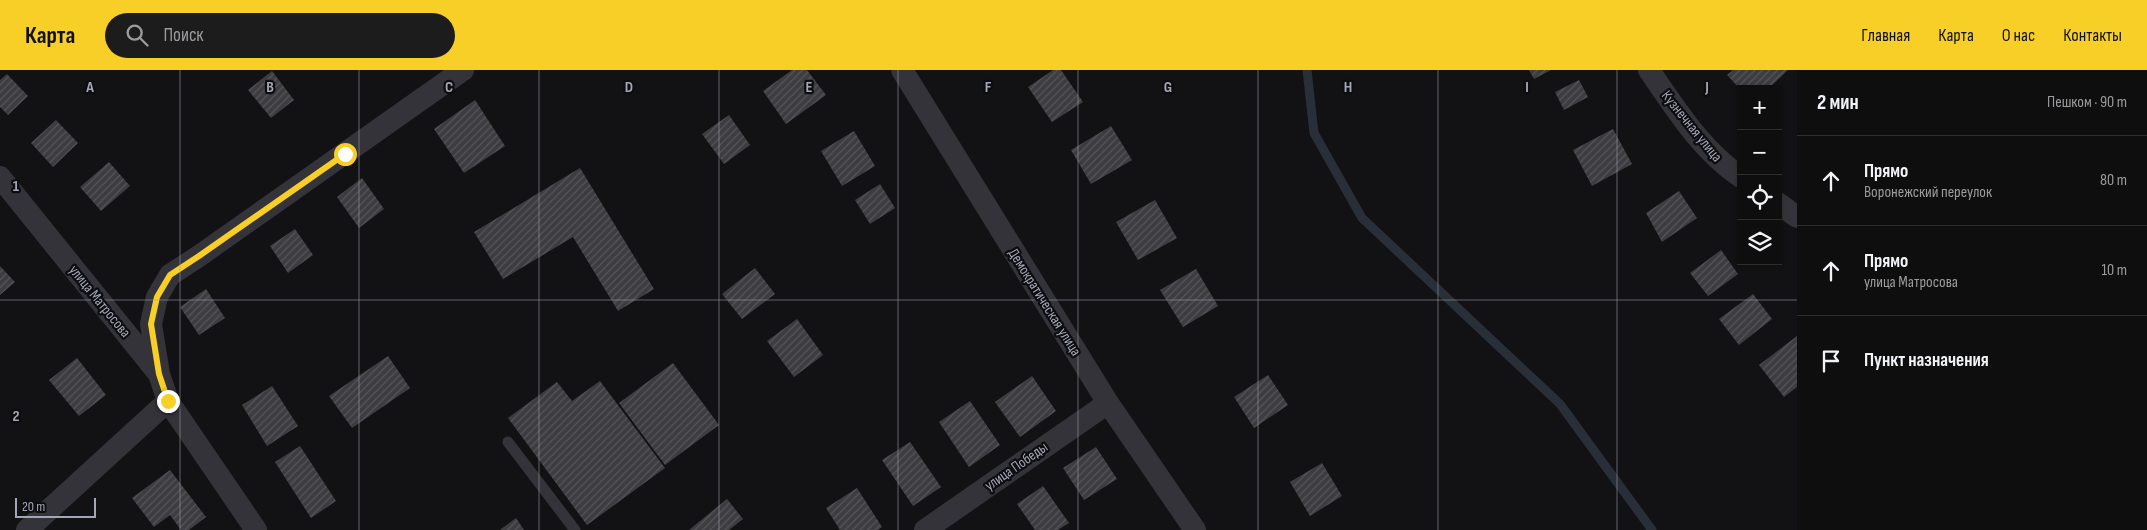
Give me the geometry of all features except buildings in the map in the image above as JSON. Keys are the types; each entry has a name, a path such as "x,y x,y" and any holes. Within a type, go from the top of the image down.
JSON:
{"street":[{"path":"159,374 151,324 157,297 170,275 463,70"},
{"name":"Демократическая улица","path":"902,70 1108,403 1195,530"},
{"name":"Кузнечная улица","path":"1649,70 1673,106 1722,164 1738,175"},
{"name":"улица Матросова","path":"0,177 159,374 168,401 256,530"},
{"path":"1782,206 1797,217"},
{"path":"27,530 168,401"},
{"name":"улица Победы","path":"925,530 1108,403"}],"lane":[{"path":"508,442 575,530"}],"waterway":[{"path":"1307,70 1314,133 1362,218 1560,404 1652,530"}],"route":[{"path":"168,401 159,374 151,324 157,297 170,275 345,154"}]}
